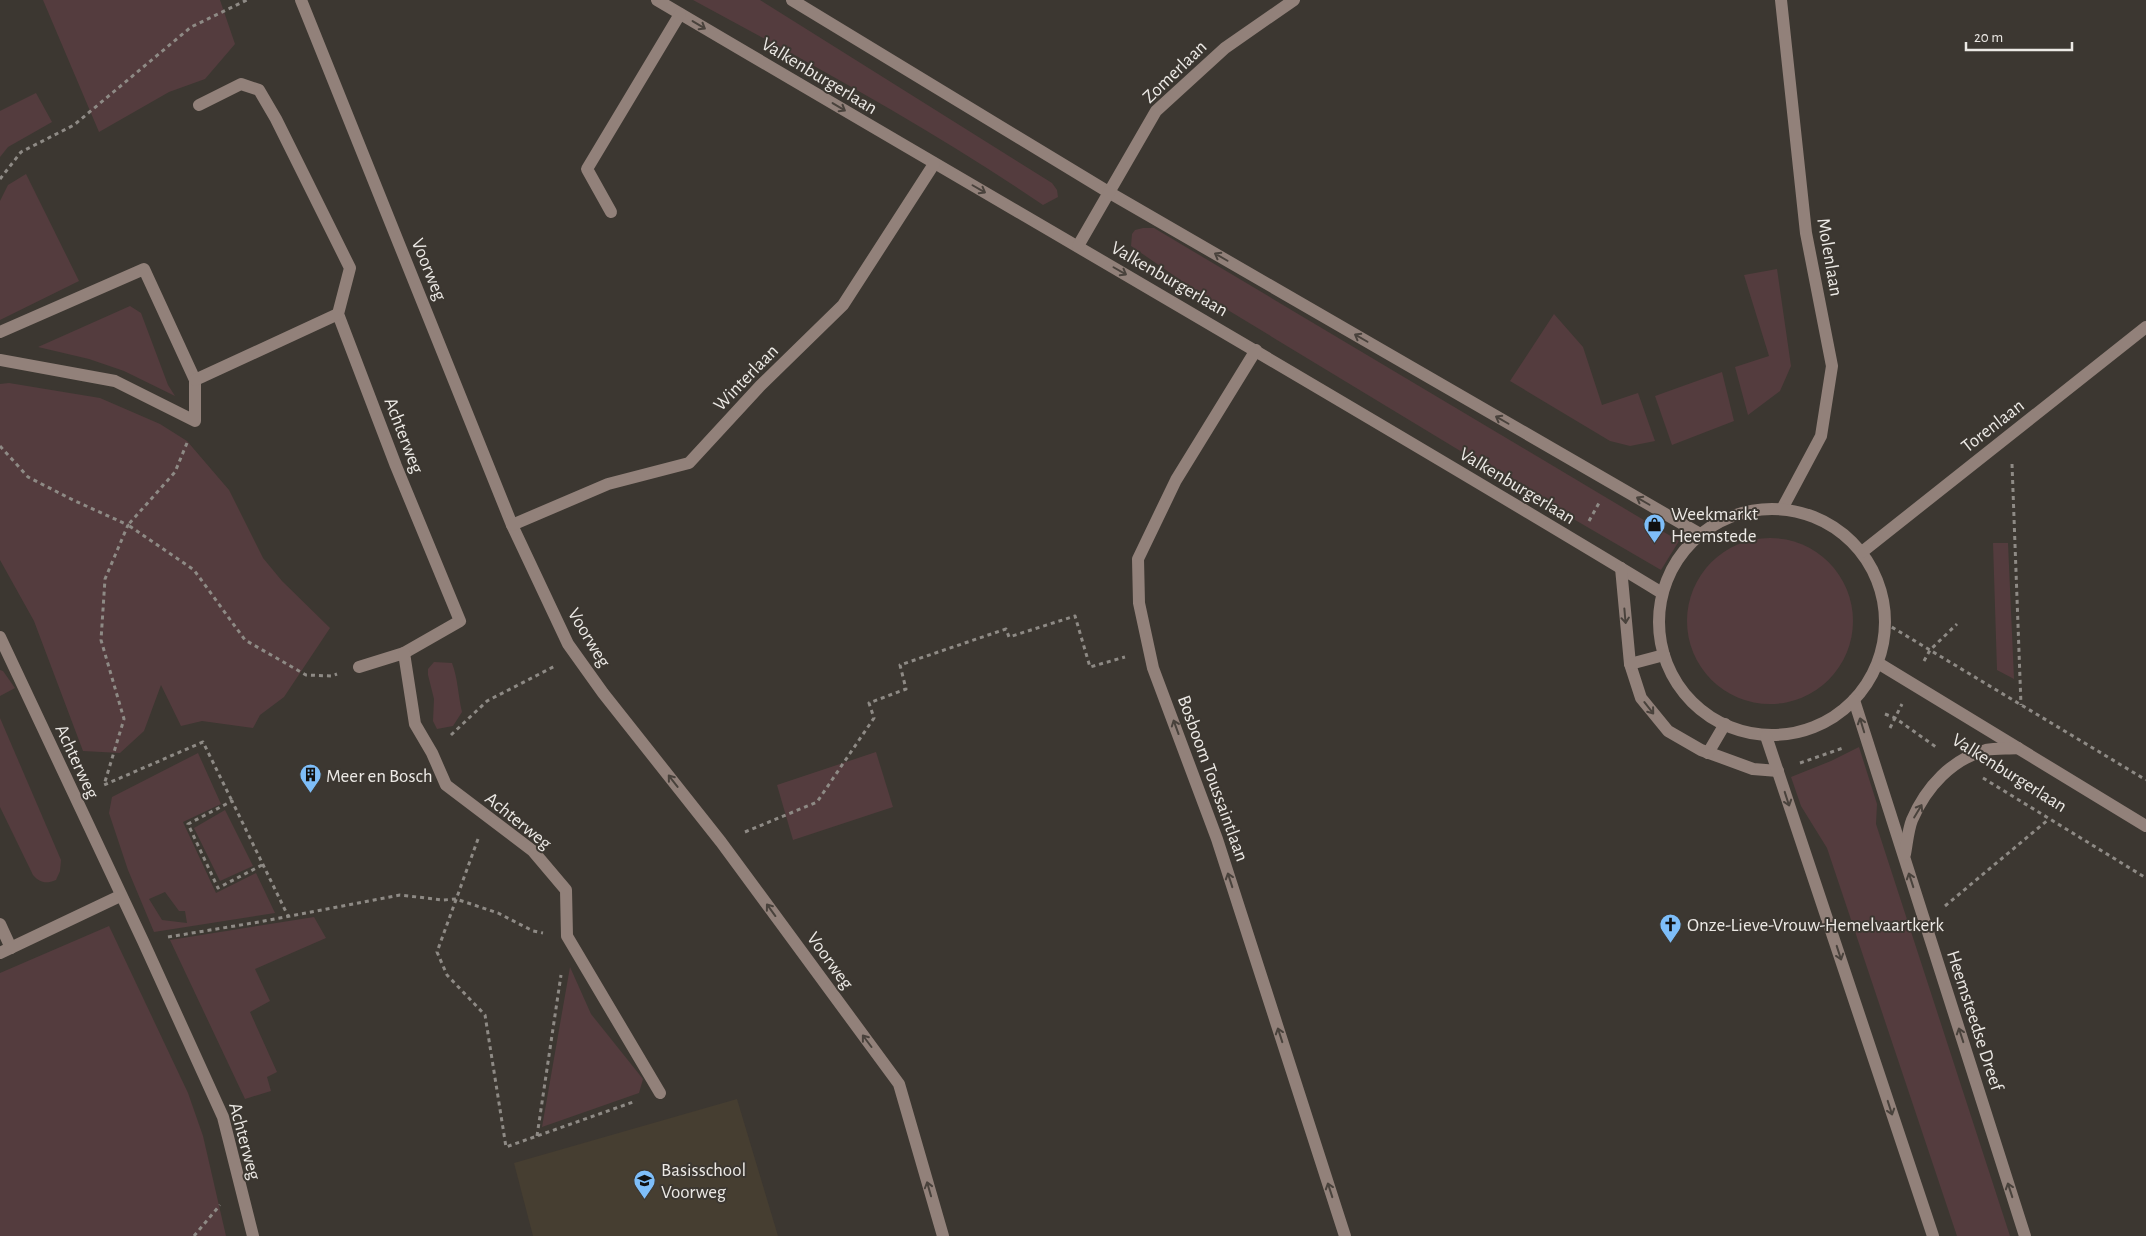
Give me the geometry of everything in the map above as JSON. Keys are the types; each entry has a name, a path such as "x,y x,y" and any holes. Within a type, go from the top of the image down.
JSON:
{"street":[{"name":"Voorweg","path":"301,0 512,525 568,644 603,693 721,842 899,1084 943,1236"},
{"name":"Valkenburgerlaan","path":"657,0 934,164 1256,350 1662,593"},
{"path":"792,0 1110,193 1700,534"},
{"name":"Zomerlaan","path":"1078,246 1156,111 1225,48 1294,0"},
{"name":"Molenlaan","path":"1781,0 1806,233 1832,366 1821,436 1782,509"},
{"path":"612,212 587,168 680,14"},
{"path":"195,380 338,314 350,268 276,118 259,90 241,84 199,105"},
{"name":"Winterlaan","path":"512,525 608,484 688,462 760,386 843,305 934,164"},
{"path":"0,332 144,269 195,380 195,421 115,381 0,360"},
{"name":"Achterweg","path":"338,314 396,466 460,621 404,653 359,667"},
{"name":"Torenlaan","path":"1862,552 2146,327"},
{"name":"Bosboom Toussaintlaan","path":"1256,350 1176,480 1138,559 1139,602 1153,668 1217,839 1345,1236"},
{"path":"1782,509 1826,522 1862,552 1879,585 1885,623 1878,663 1854,700 1822,725 1766,736 1739,732 1700,711 1672,678 1658,636 1662,593 1676,560 1700,534 1738,514 1782,509"},
{"path":"1621,568 1630,664 1642,698 1668,731 1708,753 1753,769 1778,771"},
{"name":"Achterweg","path":"1,641 120,896 143,941 223,1117 253,1236"},
{"name":"Achterweg","path":"404,653 415,724 432,753 446,785 533,851 566,890 567,936 660,1092"},
{"path":"1630,664 1664,655"},
{"name":"Valkenburgerlaan","path":"1878,663 2146,826"},
{"name":"Heemsteedse Dreef","path":"1854,700 2025,1236"},
{"path":"1708,753 1724,724"},
{"path":"1766,736 1933,1236"},
{"path":"1904,857 1912,820 1928,792 1946,770 1956,762 1987,750 2018,748"},
{"path":"0,924 6,951 120,896"}],"path":[{"path":"0,179 21,152 74,126 191,27 247,0"},
{"path":"195,421 175,472 128,525 105,579 101,640 124,719 104,785 204,742 288,916"},
{"path":"2011,434 2021,704"},
{"path":"0,446 28,477 128,525 194,570 245,640 306,674 332,676 359,667"},
{"path":"1577,542 1611,483"},
{"path":"721,842 817,802 874,718 869,703 906,689 900,665 1006,628 1009,637 1075,616 1090,667 1149,650"},
{"path":"1885,623 2146,780"},
{"path":"432,753 488,701 576,654"},
{"name":"Valkenburgerlaan","path":"1854,700 1895,718 1956,762 2146,878"},
{"path":"232,801 188,824 218,888 262,865"},
{"path":"486,817 437,952 447,975 485,1015 506,1147 660,1092"},
{"path":"1925,922 2050,819"},
{"path":"143,941 400,895 443,900 456,898 498,912 534,931 567,936 537,1136"},
{"path":"194,1236 221,1204 243,1201"}],"shaded area":[{"path":"43,0 220,0 235,44 205,79 169,92 99,132"},
{"path":"693,0 760,0 1052,183 1057,190 1058,197 1043,205 958,150 827,73"},
{"path":"36,93 52,122 8,147 0,157 0,111"},
{"path":"26,174 79,281 0,320 0,201 8,185"},
{"path":"1154,228 1679,541 1661,570 1546,503 1198,292 1131,246 1132,234 1135,230"},
{"path":"1777,269 1791,366 1780,391 1748,415 1735,367 1769,356 1744,275"},
{"path":"130,306 141,313 168,385 175,396 124,371 89,359 38,347"},
{"path":"1554,314 1583,347 1602,405 1638,393 1655,441 1630,446 1610,441 1510,381"},
{"path":"1722,372 1734,421 1672,445 1655,396"},
{"path":"9,383 100,398 160,424 187,441 229,490 263,558 282,581 330,628 284,697 260,715 253,728 202,721 181,726 161,685 144,731 120,753 83,751 34,621 0,560 0,384"},
{"path":"1762,538 1778,538 1802,544 1829,562 1847,589 1853,621 1847,653 1829,680 1802,698 1778,704 1762,704 1738,698 1717,685 1706,674 1693,653 1687,629 1687,613 1693,589 1706,568 1717,557 1738,544"},
{"path":"1993,543 2008,543 2014,679 1997,670"},
{"path":"434,662 452,663 456,675 462,712 453,726 437,729 433,721 434,699 428,675 428,669"},
{"path":"0,670 3,671 15,688 0,696"},
{"path":"0,718 61,860 60,871 56,880 41,881 33,875 0,807"},
{"path":"1859,747 1877,804 1876,824 2010,1236 1957,1236 1827,848 1801,806 1791,777 1831,761"},
{"path":"876,752 893,807 793,840 777,785"},
{"path":"198,753 221,804 183,822 216,893 256,873 275,913 154,932 128,870 109,813 112,797","holes":["165,892 179,911 185,911 187,923 162,920 149,899"]},
{"path":"225,810 253,866 220,881 194,828"},
{"path":"314,917 326,938 255,969 270,1001 250,1012 277,1072 267,1077 271,1091 245,1099 170,940"},
{"path":"109,926 188,1093 203,1136 226,1236 0,1236 0,973"},
{"path":"570,967 591,1014 643,1079 639,1093 542,1127"},
{"name":"Basisschool Voorweg","path":"737,1099 778,1236 533,1236 514,1163"}],"place":[{"name":"Weekmarkt Heemstede","path":"1655,543"},
{"name":"Meer en Bosch","path":"310,794"},
{"name":"Onze-Lieve-Vrouw-Hemelvaartkerk","path":"1671,943"},
{"name":"Basisschool Voorweg","path":"645,1199"}]}
